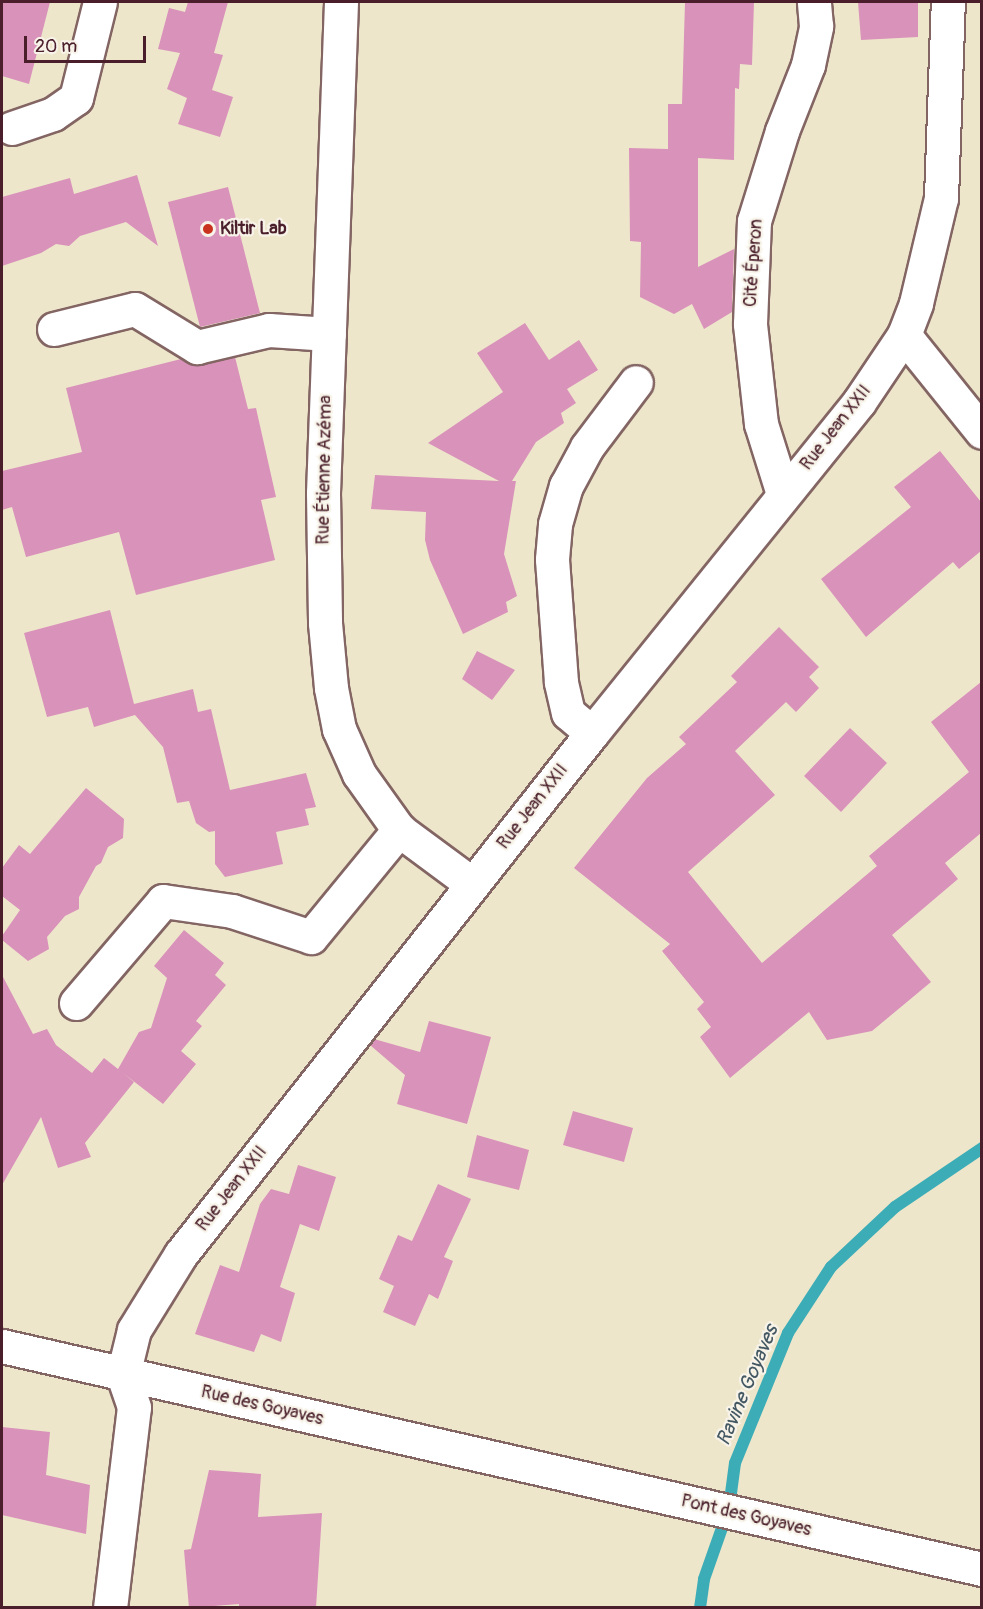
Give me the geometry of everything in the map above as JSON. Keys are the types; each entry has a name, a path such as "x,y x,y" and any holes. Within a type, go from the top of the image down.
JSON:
{"street":[{"path":"12,128 53,114 76,98 100,2"},
{"name":"Rue Étienne Azéma","path":"341,2 323,493 325,623 331,688 339,729 359,774 399,830 472,884"},
{"name":"Cité Éperon","path":"783,494 761,424 750,324 754,221 783,131 808,65 816,26 814,2"},
{"name":"Rue Jean XXII","path":"123,1375 134,1330 182,1254 472,884 859,402 904,335 916,303 941,198 948,2"},
{"path":"54,329 135,309 197,347 269,330 328,334"},
{"path":"904,335 981,432"},
{"path":"592,733 568,713 561,682 552,559 555,524 566,486 587,447 636,382"},
{"path":"76,1003 163,901 232,910 311,937 399,830"},
{"name":"Rue des Goyaves","path":"2,1346 523,1464"},
{"path":"110,1608 134,1407 123,1375"},
{"name":"Pont des Goyaves","path":"523,1464 975,1568"}],"building":[{"path":"2,2 50,2 29,84 2,76"},
{"path":"188,2 228,2 214,53 223,55 212,90 233,97 220,137 178,124 187,98 167,89 180,53 158,49 169,8 185,12"},
{"path":"685,2 754,2 752,65 740,64 739,89 735,88 734,160 698,158 698,267 734,249 732,312 704,329 692,304 674,314 640,297 641,242 630,241 629,148 668,149 668,104 682,104"},
{"path":"858,2 918,2 918,37 861,40"},
{"path":"137,175 158,246 126,222 80,236 69,246 56,244 41,253 2,266 2,197 70,178 74,194"},
{"path":"228,187 260,313 200,327 168,202"},
{"path":"525,323 549,360 579,340 598,370 567,389 576,403 561,413 564,423 536,442 512,481 516,481 504,554 517,596 506,602 508,612 463,634 430,560 425,540 426,512 371,509 375,475 499,481 428,443 503,392 477,353"},
{"path":"235,357 248,409 256,408 276,497 261,500 275,560 136,595 119,532 26,557 12,507 2,510 2,471 82,452 66,388 181,359 200,365"},
{"path":"940,451 981,502 981,551 959,569 953,562 866,637 821,579 911,507 894,487"},
{"path":"110,610 134,704 193,689 198,712 211,709 230,790 306,773 316,807 305,809 309,825 276,832 283,864 225,877 215,864 215,831 209,832 196,823 189,801 177,803 163,747 135,715 94,727 88,707 47,717 24,633"},
{"path":"779,627 819,667 809,677 819,688 796,712 786,702 735,751 775,795 688,872 762,963 877,866 869,856 969,772 931,722 981,682 981,833 945,863 958,879 892,935 931,982 872,1031 827,1040 809,1012 730,1078 700,1037 711,1027 697,1009 704,1002 662,951 670,944 574,868 647,778 686,744 679,737 737,682 731,676"},
{"path":"477,651 515,670 492,700 462,679"},
{"path":"850,728 887,763 841,812 804,776"},
{"path":"86,788 124,819 123,838 108,847 101,863 96,866 79,897 79,909 65,916 47,937 49,949 28,961 2,940 2,936 20,910 2,896 2,868 19,845 30,854"},
{"path":"184,930 224,963 215,975 226,985 196,1021 202,1026 181,1051 196,1064 163,1104 123,1073 134,1082 85,1143 91,1157 58,1168 41,1117 2,1185 2,975 33,1034 47,1029 56,1045 92,1073 104,1058 118,1069 139,1032 151,1028 167,978 154,966"},
{"path":"429,1021 491,1037 467,1124 397,1104 405,1075 370,1045 374,1039 420,1052"},
{"path":"573,1111 633,1128 624,1162 563,1145"},
{"path":"477,1135 529,1150 519,1190 467,1177"},
{"path":"298,1165 336,1177 319,1231 300,1224 280,1287 295,1293 281,1342 261,1334 254,1352 195,1334 220,1265 239,1272 260,1204 271,1189 289,1194"},
{"path":"438,1184 471,1199 444,1257 453,1261 438,1299 429,1294 415,1326 383,1312 394,1286 379,1279 398,1235 412,1241"},
{"path":"2,1427 50,1432 46,1475 90,1485 86,1534 2,1515"},
{"path":"209,1470 261,1474 258,1517 322,1513 316,1608 239,1608 239,1604 189,1608 184,1550 191,1549"}],"waterway":[{"name":"Ravine Goyaves","path":"700,1608 704,1579 729,1508 735,1463 788,1333 831,1267 895,1207 982,1148"}],"place":[{"name":"Kiltir Lab","path":"208,229"}]}
